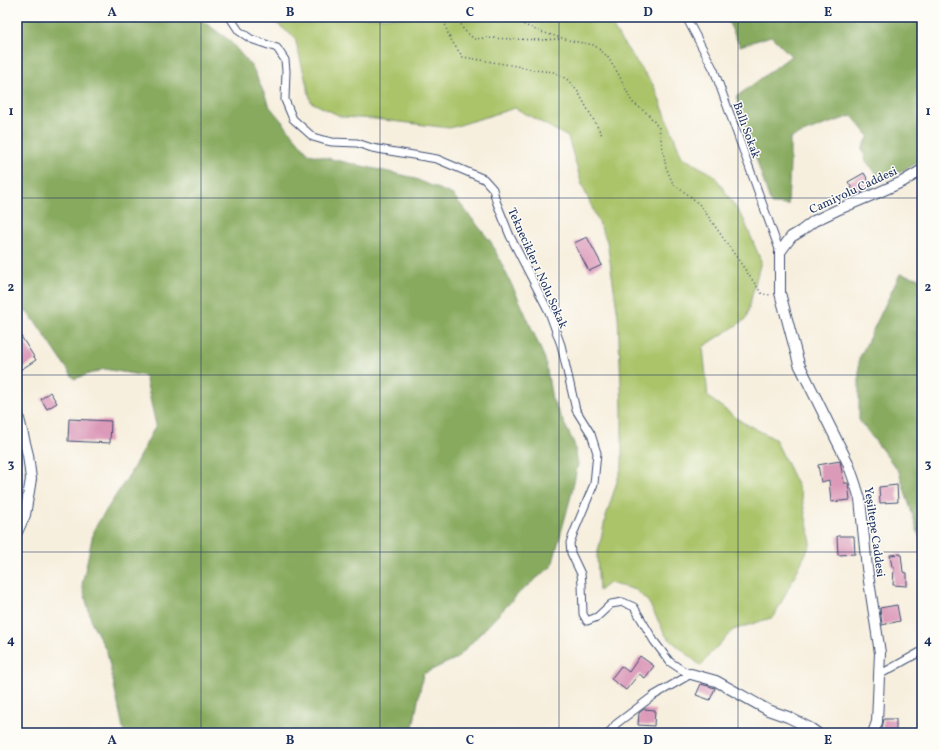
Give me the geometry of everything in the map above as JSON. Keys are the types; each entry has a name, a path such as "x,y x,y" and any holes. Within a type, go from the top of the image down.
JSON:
{"street":[{"name":"Teknecikler 1 Nolu Sokak","path":"230,17 239,31 251,39 277,48 285,60 285,100 293,119 313,137 332,142 357,143 372,148 437,159 484,179 493,189 496,201 510,236 549,312 561,345 576,410 591,434 597,453 594,484 570,543 571,553 581,574 583,614 587,621 597,617 611,604 623,602 634,607 654,641 670,662 691,674"},
{"name":"Ballı Sokak","path":"686,17 714,70 780,252"},
{"name":"Camiyolu Caddesi","path":"780,252 791,237 814,221 902,182 922,170"},
{"name":"Yeşiltepe Caddesi","path":"780,252 780,293 799,364 848,463 860,499 867,568 880,653 877,722 873,733"},
{"path":"17,413 20,419 28,455 30,479 25,515 17,532"},
{"path":"879,675 922,651"},
{"path":"609,733 616,724 653,696 691,674 716,681 768,710 788,717 817,733"}],"path":[{"path":"445,17 447,31 454,45 463,57 533,70 554,72 568,80 578,92 602,135"},
{"path":"458,17 463,29 474,39 542,40 563,38"},
{"path":"515,17 518,22 538,31 572,41 594,45 607,56 619,75 632,102 648,114 660,128 666,167 673,184 701,206 762,294 769,296 780,293"}],"green space":[{"path":"17,17 197,17 229,40 253,68 270,107 309,154 411,177 453,195 491,242 521,304 545,359 552,399 574,443 578,464 552,566 521,591 457,658 423,674 412,733 124,733 107,652 92,623 82,585 94,529 131,472 156,425 145,376 104,369 74,379 37,324 17,301"},
{"path":"269,17 607,17 621,40 654,86 682,157 714,175 744,220 761,261 746,319 703,347 708,397 742,422 775,439 801,493 811,543 774,617 733,630 709,655 701,666 666,636 649,603 636,590 609,583 599,591 597,556 606,516 622,466 622,408 618,316 607,241 582,185 568,137 515,108 450,128 375,119 342,117 311,102 295,38"},
{"path":"726,17 922,17 922,161 882,180 866,161 862,149 869,136 852,116 790,138 788,205 771,204 736,97 791,56 771,36 740,46"},
{"path":"900,274 922,279 922,545 899,472 859,420 859,359"}],"building":[{"path":"864,173 872,187 856,195 848,182"},
{"path":"587,237 602,265 589,271 574,243"},
{"path":"17,330 36,360 17,372"},
{"path":"50,392 57,403 47,409 41,399"},
{"path":"69,419 111,421 110,443 68,441"},
{"path":"840,461 844,483 848,483 850,500 831,502 829,480 821,482 818,465"},
{"path":"897,485 898,502 880,503 879,487"},
{"path":"837,536 854,536 855,554 838,555"},
{"path":"901,554 903,572 907,573 907,586 893,585 894,567 892,567 890,555"},
{"path":"897,605 900,621 882,625 880,608"},
{"path":"640,656 654,666 645,678 639,674 626,690 611,679 621,666 629,672"},
{"path":"701,684 715,688 710,700 696,695"},
{"path":"644,709 655,710 654,726 638,725 639,713"},
{"path":"884,719 896,719 896,733 881,733"}]}
